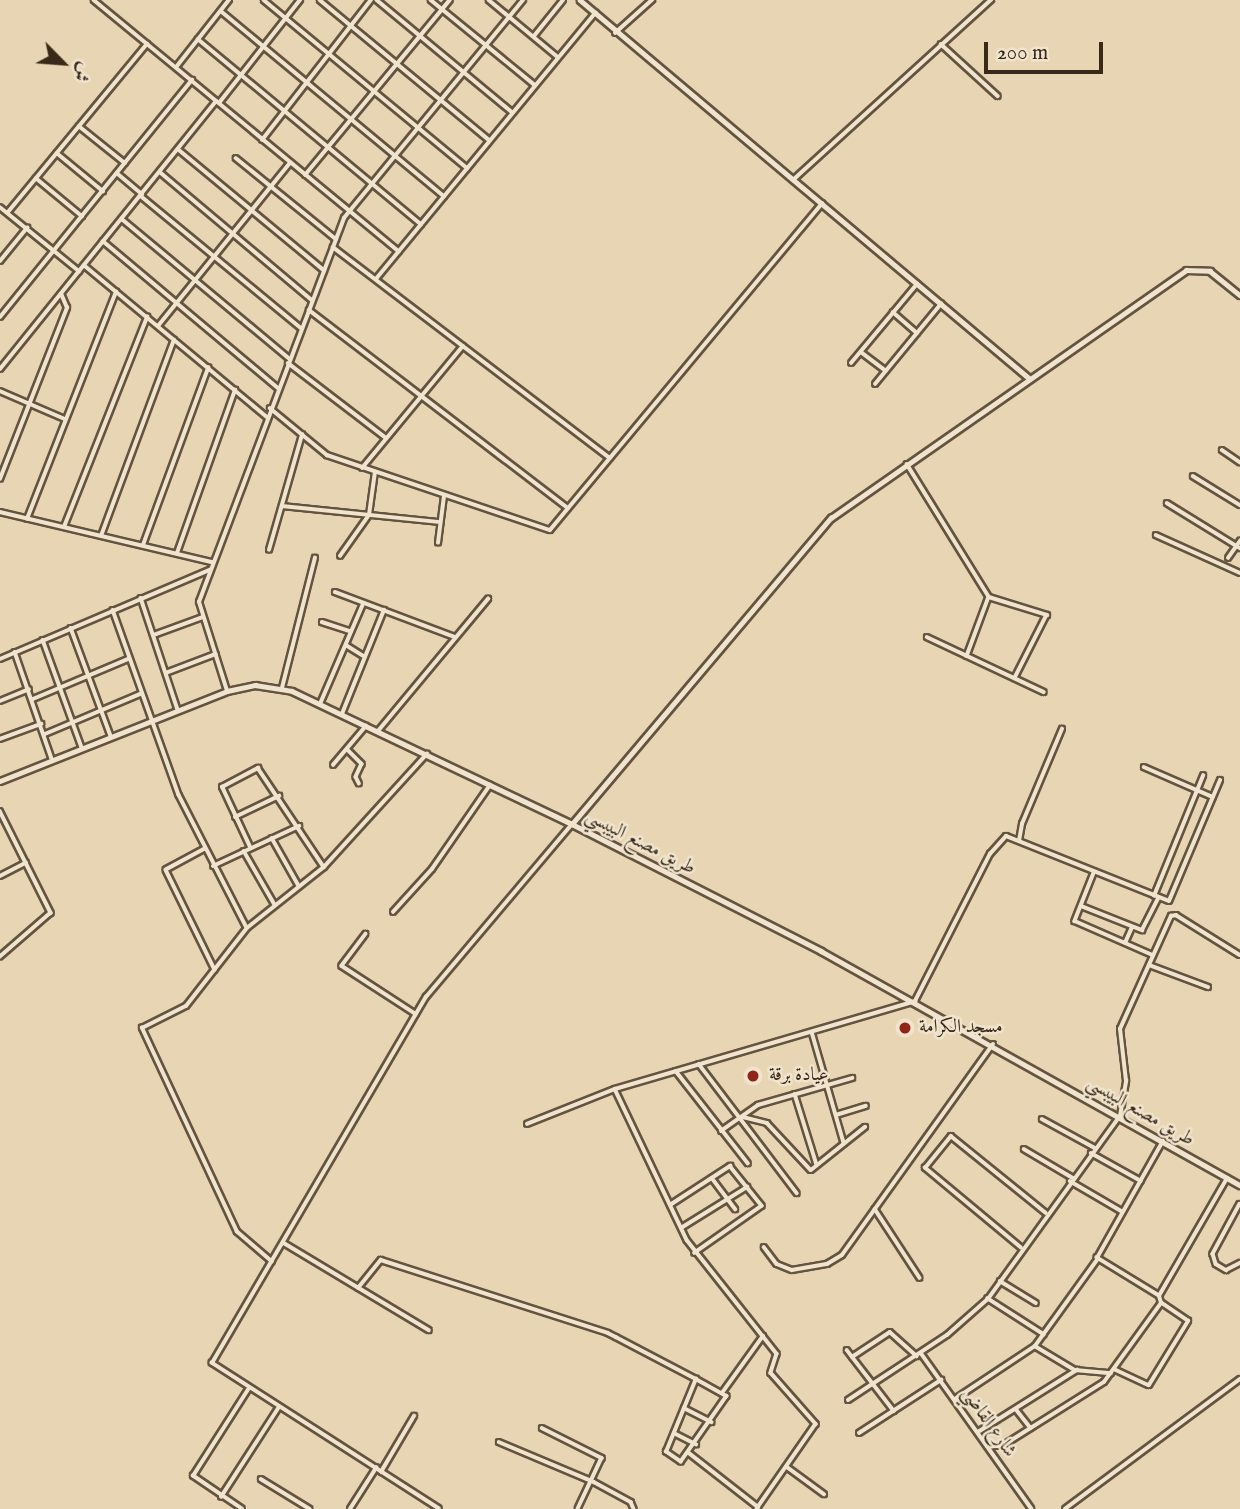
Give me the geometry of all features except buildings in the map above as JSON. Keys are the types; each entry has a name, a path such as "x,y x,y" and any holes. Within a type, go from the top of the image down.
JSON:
{"street":[{"path":"94,0 399,251"},
{"path":"177,66 229,0"},
{"path":"264,0 467,169"},
{"path":"0,369 300,0"},
{"path":"320,0 489,140"},
{"path":"262,140 371,0"},
{"path":"377,0 512,112"},
{"path":"431,0 535,85"},
{"path":"305,175 450,0"},
{"path":"489,0 558,57"},
{"path":"227,691 200,602 209,570 336,239 349,210 523,0"},
{"path":"533,37 563,0"},
{"path":"580,0 615,33 1030,379"},
{"path":"615,33 652,0"},
{"path":"793,180 991,0"},
{"path":"220,11 444,196"},
{"path":"376,279 595,13"},
{"path":"198,39 421,224"},
{"path":"8,212 148,43"},
{"path":"941,44 998,96"},
{"path":"0,317 192,80"},
{"path":"79,126 125,163"},
{"path":"178,149 324,270"},
{"path":"57,153 103,191"},
{"path":"236,158 336,239"},
{"path":"158,327 290,163"},
{"path":"160,172 312,300"},
{"path":"117,173 301,328"},
{"path":"36,178 82,216"},
{"path":"270,408 327,455 546,531 569,508 822,205"},
{"path":"0,207 79,271"},
{"path":"122,219 288,361 386,438"},
{"path":"0,261 27,228"},
{"path":"103,241 278,388"},
{"path":"333,247 610,459"},
{"path":"84,265 267,417"},
{"path":"439,1509 212,1363 416,1014 826,522 1186,270 1210,271 1240,295"},
{"path":"851,363 917,284"},
{"path":"27,519 116,292"},
{"path":"0,479 67,308 61,294"},
{"path":"875,384 941,304"},
{"path":"309,310 569,508"},
{"path":"893,312 917,333"},
{"path":"64,527 147,317"},
{"path":"101,536 174,340"},
{"path":"362,468 463,346"},
{"path":"861,352 886,371"},
{"path":"143,545 208,368"},
{"path":"177,553 235,390"},
{"path":"0,391 65,419"},
{"path":"269,550 302,435"},
{"path":"1222,450 1240,462"},
{"path":"907,464 989,597 1047,615 1014,678"},
{"path":"340,556 369,515 375,472"},
{"path":"1193,475 1240,505"},
{"path":"438,543 444,496"},
{"path":"1167,503 1238,547"},
{"path":"282,506 440,522"},
{"path":"0,512 212,562"},
{"path":"1156,535 1240,573"},
{"path":"1228,558 1240,541"},
{"path":"282,688 315,558"},
{"path":"0,659 209,570"},
{"path":"335,592 455,637"},
{"path":"967,656 989,597"},
{"path":"141,598 177,710"},
{"path":"378,731 488,599"},
{"path":"320,704 363,604"},
{"path":"113,610 150,721 205,849 247,928"},
{"path":"342,714 384,610"},
{"path":"154,635 203,617"},
{"path":"321,622 350,631"},
{"path":"71,628 111,737"},
{"path":"927,637 1044,692"},
{"path":"43,640 82,748"},
{"path":"345,644 365,657"},
{"path":"15,652 52,759"},
{"path":"166,673 216,654"},
{"path":"33,700 128,659"},
{"name":"طريق مصنع البيبسي","path":"0,781 227,691 255,685 282,688 572,824 915,1001 1240,1185"},
{"path":"0,701 29,689"},
{"path":"44,734 140,694"},
{"path":"0,739 41,724"},
{"path":"333,765 366,726"},
{"path":"1019,841 1022,824 1062,729"},
{"path":"347,749 362,764 356,778 359,783"},
{"path":"272,1262 237,1232 142,1028 174,1016 215,970 247,928 324,867 427,754"},
{"path":"1144,767 1213,797"},
{"path":"250,847 222,787 240,775 260,769 324,867"},
{"path":"1080,905 1132,927 1144,929 1203,776"},
{"path":"527,1124 615,1089 915,1001 990,854 1003,837 1019,841 1156,897 1171,900 1220,780"},
{"path":"393,912 432,869 490,785"},
{"path":"235,817 279,796"},
{"path":"0,811 51,913 0,957"},
{"path":"213,866 299,826"},
{"path":"272,838 299,886"},
{"path":"205,849 166,870 215,970"},
{"path":"244,851 275,905"},
{"path":"0,876 26,863"},
{"path":"1094,873 1080,905 1076,923 1153,955"},
{"path":"848,1400 919,1355 988,1299 1046,1213 1120,1116 1126,1081 1120,1029 1173,915 1240,955"},
{"path":"1125,943 1132,927"},
{"path":"366,934 343,963 344,969 416,1014"},
{"path":"1149,965 1208,986"},
{"path":"812,1032 844,1143"},
{"path":"764,1247 787,1269 827,1264 845,1251 993,1044"},
{"path":"699,1064 797,1192"},
{"path":"676,1071 748,1163"},
{"path":"721,1131 758,1105 852,1078"},
{"path":"615,1089 695,1253 778,1356 771,1373 816,1424 757,1508 689,1453"},
{"path":"795,1094 817,1166"},
{"path":"836,1115 866,1106"},
{"path":"742,1118 767,1123 807,1169 817,1166 866,1127"},
{"path":"1042,1119 1095,1149"},
{"path":"1021,1248 925,1168 948,1137 953,1137 1046,1213"},
{"path":"955,1399 1035,1346 1044,1335 1097,1260 1163,1141"},
{"path":"1024,1149 1123,1212"},
{"path":"1091,1153 1141,1181"},
{"path":"670,1205 731,1167 761,1210 695,1253"},
{"path":"712,1178 735,1209"},
{"path":"1159,1296 1227,1178"},
{"path":"681,1228 747,1187"},
{"path":"1240,1204 1213,1254 1216,1264 1226,1270 1240,1264"},
{"path":"875,1209 920,1278"},
{"path":"284,1243 429,1330"},
{"path":"358,1288 381,1260 608,1333 722,1393 729,1400 681,1462 667,1455 696,1380"},
{"path":"1035,1346 1077,1370 1113,1371 1149,1385 1188,1321 1161,1303 1159,1296 1097,1260"},
{"path":"1000,1281 1036,1303"},
{"path":"988,1299 1044,1335"},
{"path":"987,1446 1002,1446 1101,1384 1161,1303"},
{"name":"شارع القاضي","path":"852,1357 890,1332 919,1355 955,1399 1032,1509"},
{"path":"722,1393 763,1336"},
{"path":"847,1350 894,1411"},
{"path":"978,1433 1077,1370"},
{"path":"859,1433 941,1380"},
{"path":"1065,1509 1240,1380"},
{"path":"242,1509 193,1476 249,1388"},
{"path":"222,1497 279,1407"},
{"path":"684,1408 712,1422"},
{"path":"1016,1409 1031,1429"},
{"path":"381,1472 414,1416"},
{"path":"542,1428 599,1455 602,1461 594,1482 578,1509"},
{"path":"674,1433 696,1444"},
{"path":"499,1442 594,1482 631,1502 634,1509"},
{"path":"787,1467 824,1494"},
{"path":"350,1509 376,1468"},
{"path":"261,1479 310,1509"}],"place":[{"name":"مسجد الكرامة","path":"905,1028"},
{"name":"عيادة برقة","path":"753,1076"}]}
